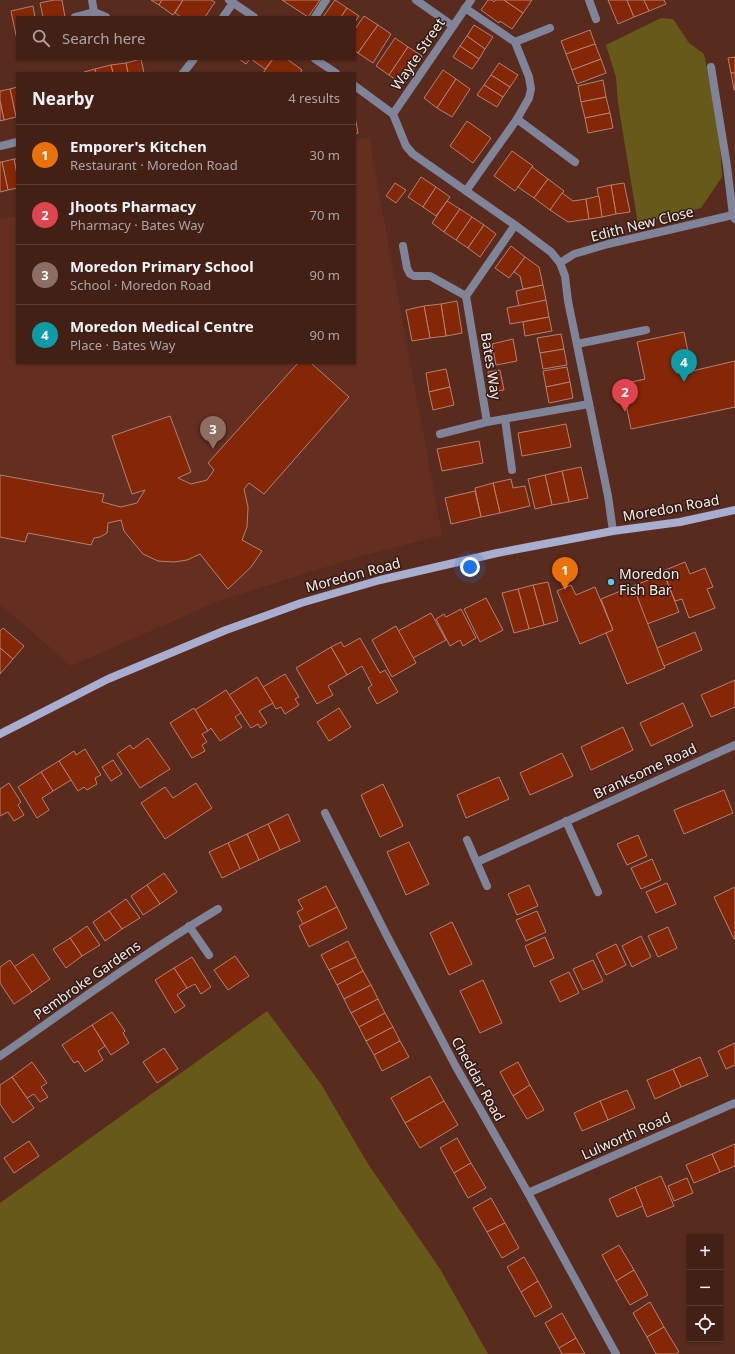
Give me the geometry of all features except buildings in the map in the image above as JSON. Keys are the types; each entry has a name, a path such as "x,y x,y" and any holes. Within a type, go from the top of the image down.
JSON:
{"street":[{"path":"92,0 94,12"},
{"path":"315,16 326,0"},
{"path":"416,0 453,26"},
{"name":"Wayte Street","path":"393,114 471,0"},
{"path":"589,0 596,19"},
{"path":"224,16 231,1 253,16"},
{"path":"465,8 515,42 529,77 531,89 529,98 517,119 466,191"},
{"path":"79,16 94,12 104,16"},
{"path":"515,42 550,28"},
{"path":"184,72 193,60"},
{"path":"316,60 334,72"},
{"path":"711,67 734,217"},
{"path":"356,87 393,114 406,146 413,154 515,225 551,252 560,263 564,276 608,496 613,531"},
{"path":"517,119 575,162"},
{"path":"0,146 16,142"},
{"name":"Edith New Close","path":"560,263 574,254 608,244 734,217"},
{"path":"403,246 407,268 410,274 414,276 430,276 466,296 515,225"},
{"name":"Bates Way","path":"466,296 487,422 589,404"},
{"path":"577,344 646,330"},
{"path":"505,419 512,470"},
{"path":"440,434 487,422"},
{"name":"Moredon Road","path":"0,734 108,679 226,630 301,603 421,570 496,553 613,531 647,528 735,510"},
{"name":"Branksome Road","path":"477,862 735,745"},
{"name":"Cheddar Road","path":"325,813 388,938 455,1065 528,1193 616,1354"},
{"path":"566,821 598,892"},
{"path":"467,840 487,886"},
{"name":"Pembroke Gardens","path":"0,1056 189,926 218,909"},
{"path":"189,926 209,955"},
{"name":"Lulworth Road","path":"528,1193 735,1103"}],"shaded area":[{"path":"661,18 673,19 689,43 704,54 719,129 722,177 701,208 638,224 618,103 616,77 606,45"},
{"path":"369,138 442,535 358,557 221,600 71,666 0,604 0,219 16,216 16,364 356,364 356,141"},
{"path":"267,1011 321,1084 368,1164 440,1269 488,1354 0,1354 0,1203"}],"place":[{"name":"Moredon Medical Centre","path":"684,382"},
{"name":"Jhoots Pharmacy","path":"625,412"},
{"name":"Moredon Primary School","path":"213,449"},
{"name":"Moredon Fish Bar","path":"611,582"},
{"name":"Emporer's Kitchen","path":"565,590"}]}
